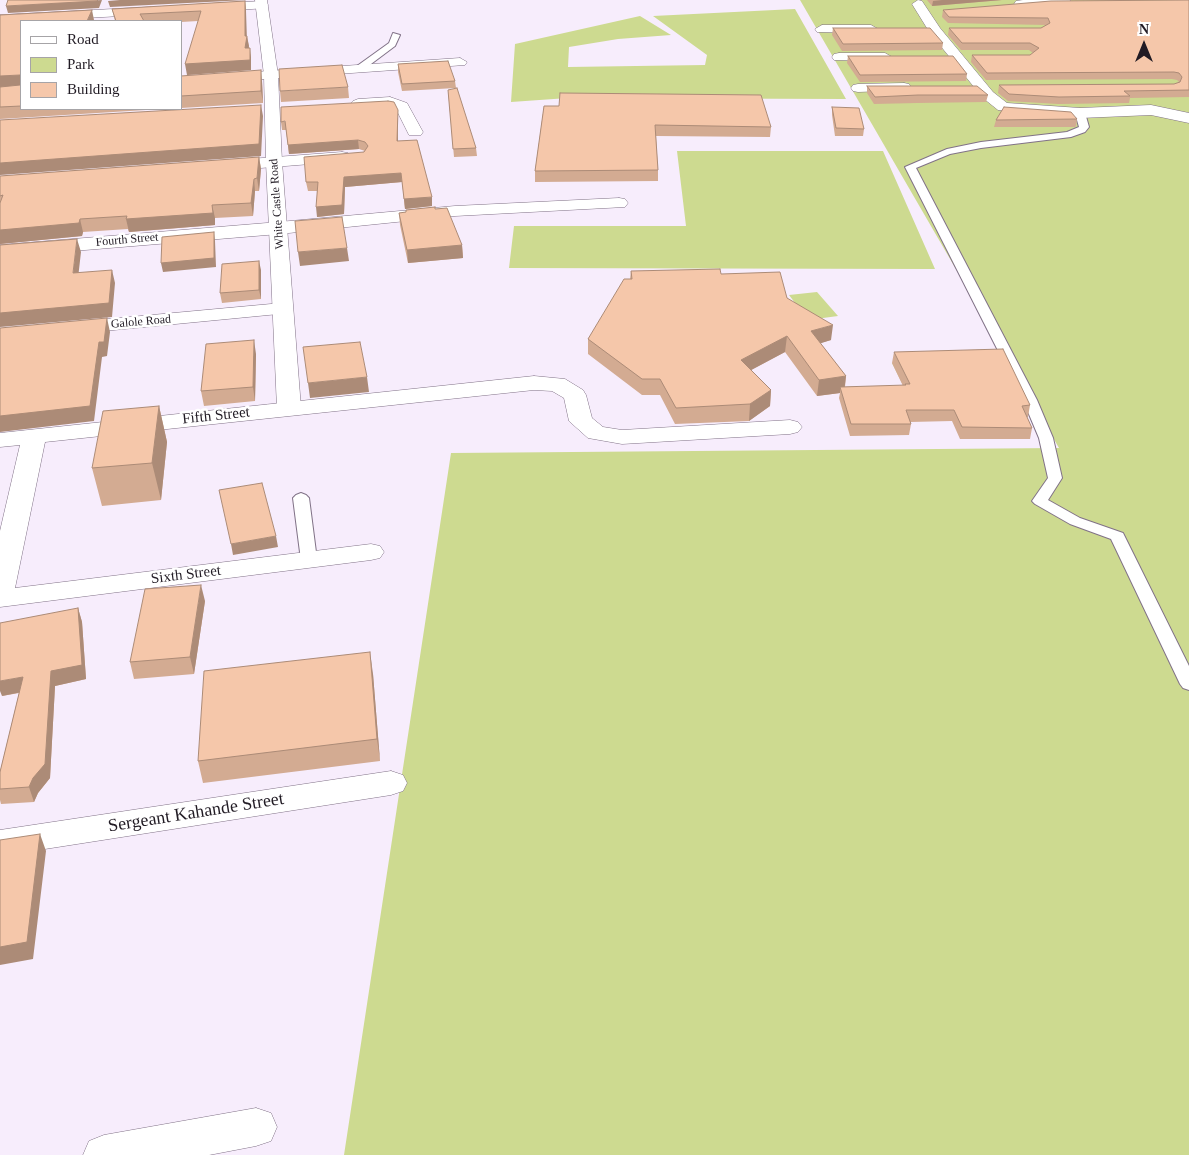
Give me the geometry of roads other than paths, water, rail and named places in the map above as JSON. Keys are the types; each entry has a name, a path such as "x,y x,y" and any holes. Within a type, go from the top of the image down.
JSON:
{"street":[{"path":"1006,6 1066,0"},
{"path":"194,8 262,2"},
{"name":"White Castle Road","path":"262,2 271,75 266,109 274,162 289,408"},
{"path":"918,2 925,10 938,12"},
{"path":"918,2 934,30 981,87 996,103 1003,107 1080,113 1151,110 1189,118"},
{"path":"0,19 165,10"},
{"path":"822,28 888,29"},
{"path":"916,30 954,30"},
{"path":"839,57 898,56"},
{"path":"937,56 974,56"},
{"path":"182,81 460,62"},
{"path":"858,88 915,87"},
{"path":"962,87 1000,87"},
{"path":"1129,96 1151,110"},
{"path":"340,105 390,102 402,106 415,132"},
{"path":"266,109 291,107"},
{"path":"205,167 359,156"},
{"name":"Fourth Street","path":"0,250 502,208 618,203"},
{"name":"Galole Road","path":"0,335 282,309"},
{"name":"Fifth Street","path":"0,440 534,383 557,384 574,396 581,421 596,433 622,437 790,427"},
{"path":"0,591 34,436"},
{"name":"Sixth Street","path":"0,598 371,552"},
{"name":"Sergeant Kahande Street","path":"0,843 391,783"},
{"path":"104,1155 256,1127"}],"lane":[{"path":"360,68 392,44 396,35"},
{"path":"1080,113 1084,127 1082,130 1068,135 981,145 947,152 910,167 1030,400 1046,438 1055,478 1040,501 1075,521 1117,536 1189,684"},
{"path":"301,498 309,560"}]}
